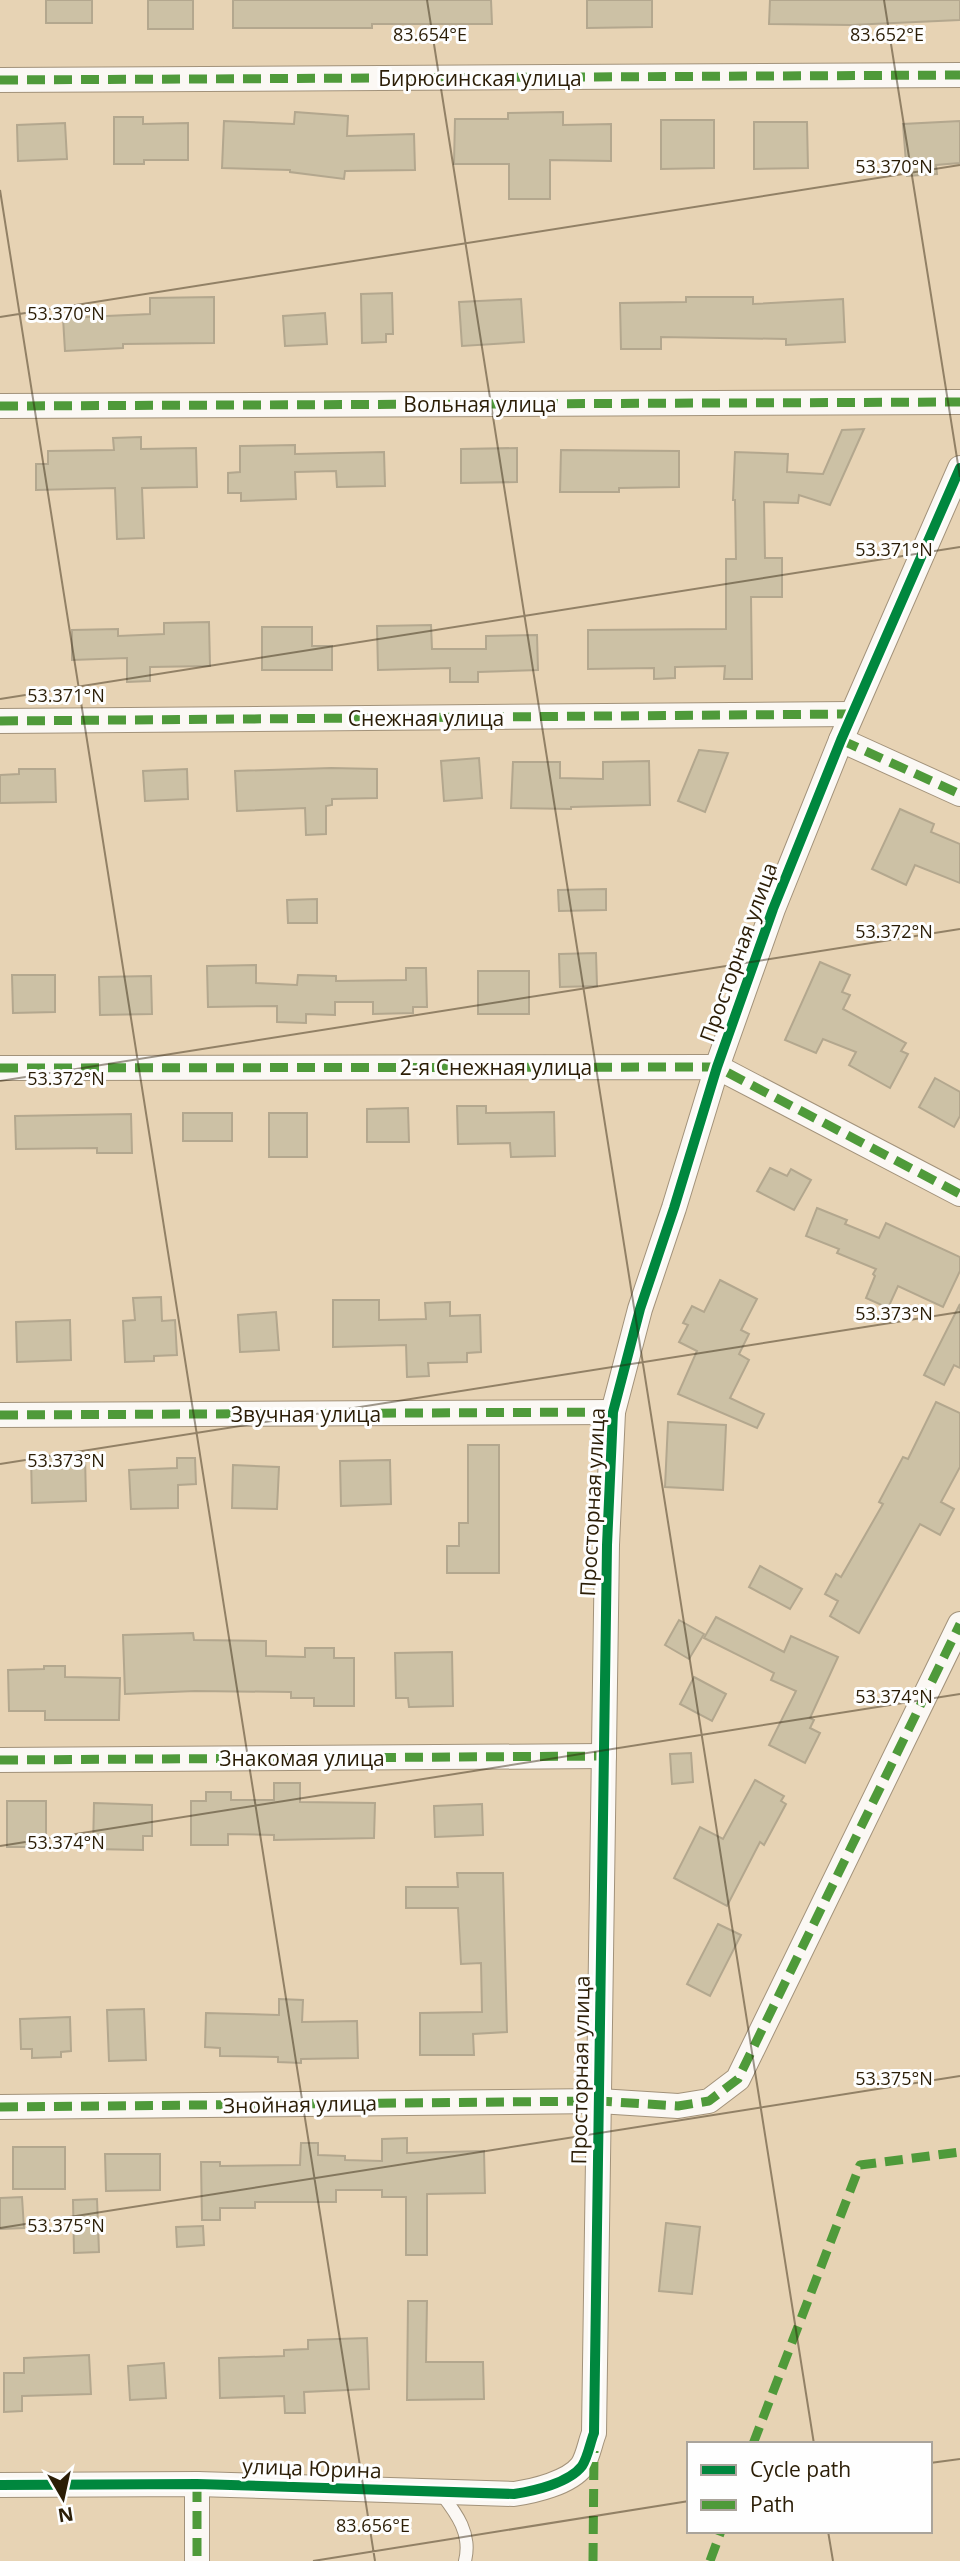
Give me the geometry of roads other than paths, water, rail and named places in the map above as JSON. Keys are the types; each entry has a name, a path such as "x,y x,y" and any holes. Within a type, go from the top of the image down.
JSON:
{"street":[{"name":"Бирюсинская улица","path":"0,80 960,75"},
{"name":"Вольная улица","path":"0,406 960,401"},
{"name":"Просторная улица","path":"594,2433 607,1545 613,1412 639,1309 674,1208 717,1067 773,909 851,714 960,468"},
{"name":"Снежная улица","path":"0,721 851,714"},
{"path":"841,740 960,794"},
{"name":"2-я Снежная улица","path":"0,1068 717,1067 960,1194"},
{"name":"Звучная улица","path":"0,1415 613,1412"},
{"name":"Знойная улица","path":"0,2106 599,2101 678,2106 709,2101 738,2078 960,1624"},
{"name":"Знакомая улица","path":"0,1760 604,1756"},
{"name":"улица Юрина","path":"0,2485 197,2484 514,2494 535,2491 558,2483 581,2466 594,2433"},
{"path":"197,2484 197,2561"}],"lane":[{"path":"440,2491 466,2531 465,2561"}]}
